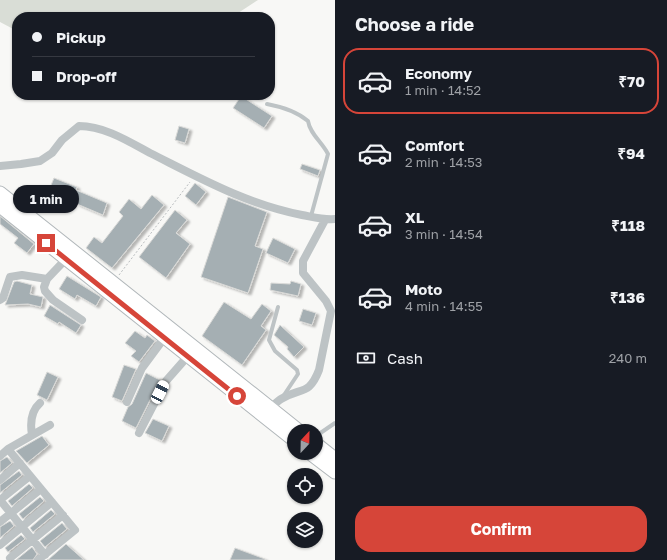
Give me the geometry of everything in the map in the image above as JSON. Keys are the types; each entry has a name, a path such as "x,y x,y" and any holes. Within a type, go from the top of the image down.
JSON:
{"main road":[{"path":"0,193 112,283 266,412 287,433"},
{"path":"0,206 188,356 266,412 287,424"},
{"path":"323,450 335,459"},
{"path":"319,460 335,472"}],"street":[{"path":"0,166 40,160 52,153 62,140 79,126 92,126 135,145 227,192 283,211 325,220 335,219"},
{"path":"266,412 281,398 308,388 316,379 333,320 329,306 303,273 303,261 325,220"},
{"path":"66,259 47,279 44,287 48,295 82,320"},
{"path":"0,300 3,298 10,278 22,275 47,279"},
{"path":"127,402 142,368 165,337"},
{"path":"139,434 166,381 188,356"},
{"path":"32,435 30,426 32,416 40,402"},
{"path":"30,476 0,500 32,539 40,559 75,530 20,463 3,452 50,425"},
{"path":"0,480 20,463"},
{"path":"0,522 41,489"},
{"path":"52,502 0,545 11,559 32,539 63,515"}],"lane":[{"path":"267,104 282,107 299,114 308,121 310,129 324,145 328,154 311,216"},
{"path":"278,307 269,340 275,351 297,370 298,374 292,385 281,398"},
{"path":"323,431 335,423"}],"path":[{"path":"112,283 195,176"}],"shaded area":[{"path":"0,0 258,0 240,12 12,12 12,28 0,22"}],"building":[{"path":"238,100 247,100 272,116 264,128 233,108"},
{"path":"179,126 189,129 185,143 175,140"},
{"path":"302,164 320,170 318,176 300,169"},
{"path":"54,178 77,187 76,190 107,203 103,215 77,204 78,201 49,190"},
{"path":"195,183 206,192 196,205 185,196"},
{"path":"152,195 164,205 112,268 86,248 94,237 102,243 123,216 119,212 129,199 141,209"},
{"path":"228,197 267,212 255,246 263,249 248,293 201,277"},
{"path":"175,210 187,220 176,233 190,244 166,278 139,257"},
{"path":"0,216 34,244 27,253 14,243 18,238 0,224"},
{"path":"273,238 295,249 288,263 266,253"},
{"path":"67,276 101,297 96,306 77,295 75,299 59,289"},
{"path":"17,281 32,285 30,294 43,297 41,307 28,304 5,305 14,282"},
{"path":"291,281 301,284 298,296 270,290 271,283 290,284"},
{"path":"224,302 251,319 262,304 271,311 261,326 266,330 242,365 202,336"},
{"path":"50,305 81,325 76,333 59,322 58,324 44,316"},
{"path":"303,309 316,313 312,325 299,321"},
{"path":"280,325 304,347 294,357 287,349 288,347 274,335"},
{"path":"135,331 145,338 147,335 155,341 139,362 131,356 136,351 125,343"},
{"path":"124,365 136,369 122,401 112,397"},
{"path":"47,372 58,377 47,400 37,395"},
{"path":"146,373 160,380 136,428 122,421 128,407 132,404"},
{"path":"153,419 169,426 162,441 145,433"},
{"path":"42,436 49,445 27,463 16,451"},
{"path":"7,457 12,463 0,473 0,461"},
{"path":"19,471 22,475 0,493 0,485"},
{"path":"29,484 33,488 12,506 8,501"},
{"path":"40,497 44,501 23,519 19,514"},
{"path":"51,510 55,514 33,532 30,528"},
{"path":"10,521 14,526 0,538 0,527"},
{"path":"62,523 67,529 45,547 40,541"},
{"path":"21,535 25,539 8,552 5,548"},
{"path":"66,544 84,560 47,560 49,559"},
{"path":"32,547 37,554 33,560 16,560"},
{"path":"235,548 265,559 265,560 230,560"}],"route":[{"path":"46,243 237,396"}]}
